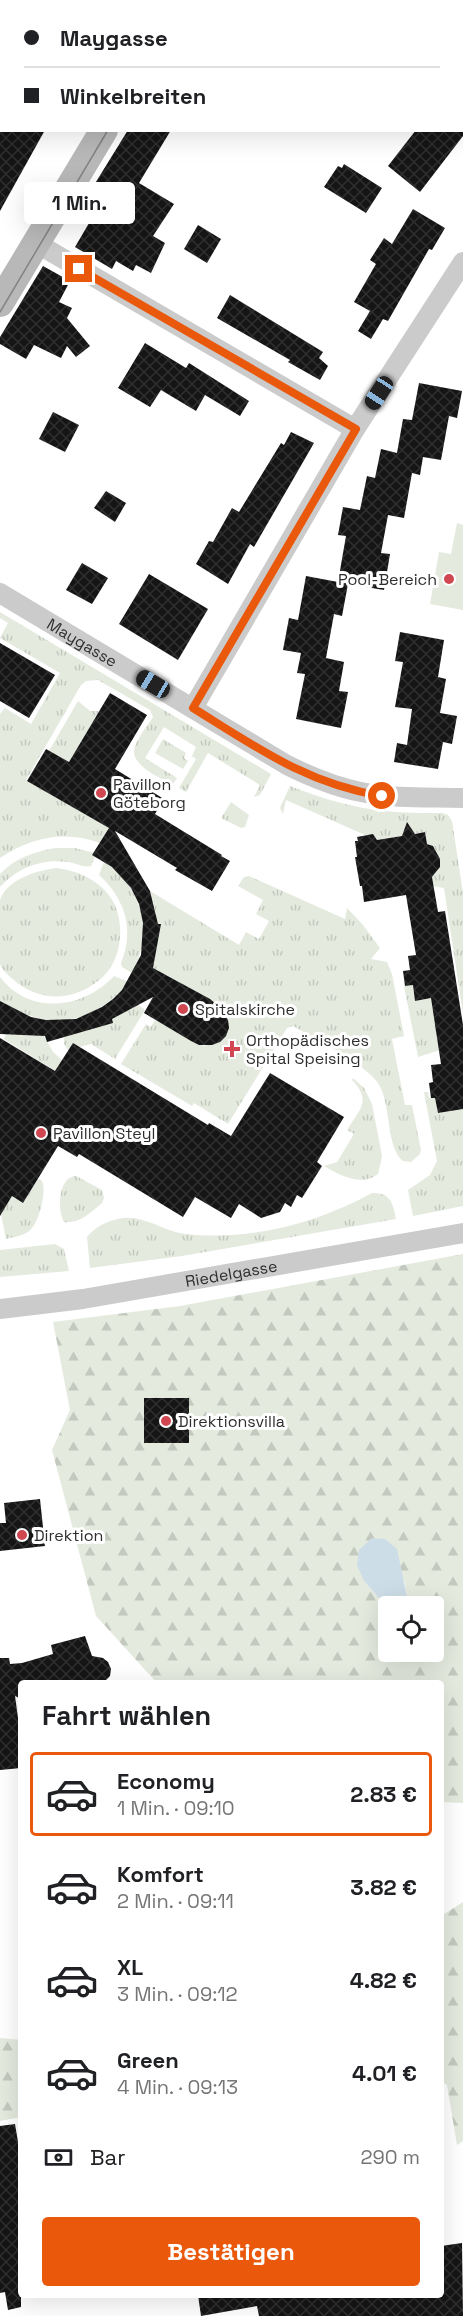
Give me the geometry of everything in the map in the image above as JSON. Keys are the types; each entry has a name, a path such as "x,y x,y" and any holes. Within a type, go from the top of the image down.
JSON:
{"main road":[{"path":"0,303 103,132"}],"street":[{"path":"36,243 356,429"},
{"path":"193,708 356,429 463,262"},
{"name":"Maygasse","path":"0,593 287,765 330,784 360,792 382,796 463,798"},
{"name":"Riedelgasse","path":"0,1308 83,1299 463,1233"}],"green space":[{"name":"Pool-Bereich","path":"457,523 463,525 463,610 430,604 439,552 451,554"},
{"path":"0,612 271,774 260,795 254,797 260,785 208,753 186,792 179,788 196,759 192,756 196,747 164,727 145,758 177,778 173,784 149,771 138,762 134,751 139,738 153,717 150,710 98,680 86,681 81,685 26,780 110,828 100,843 61,836 24,845 0,858 0,714 5,708 31,724 60,673 0,638 8,623 0,618"},
{"path":"78,701 90,711 99,711 69,762 49,751"},
{"path":"163,739 186,753 184,758 188,761 183,769 155,753"},
{"path":"290,786 329,800 365,808 448,815 452,821 463,893 463,1014 444,888 434,886 432,877 438,870 439,858 433,846 427,844 425,832 377,840 286,800 283,814 280,808"},
{"path":"231,802 249,815 245,827 241,828 221,818"},
{"path":"55,848 75,848 94,853 95,857 91,866 58,861 40,863 22,870 0,887 0,874 12,864 32,854"},
{"path":"104,862 119,872 125,880 138,903 141,914 143,937 132,973 122,967 127,938 125,915 115,894 99,875"},
{"path":"57,868 78,873 105,890 116,908 120,936 114,961 110,969 98,981 78,992 46,996 25,988 11,978 0,964 0,900 9,886 16,881 32,873"},
{"path":"249,876 345,919 347,908 380,948 371,959 387,962 392,974 404,1036 392,1039 405,1105 412,1105 421,1150 411,1162 403,1161 393,1145 385,1102 378,1083 362,1067 293,1026 287,1028 228,1124 194,1103 192,1106 121,1064 146,1024 151,1027 155,1020 203,1046 220,1042 228,1020 225,1010 167,975 161,984 151,971 156,951 157,931 150,891 239,945 246,932 259,939 269,921 256,914 263,900 238,886 244,877"},
{"path":"114,976 127,981 126,986 101,1007 75,1019 46,1020 31,1016 0,1001 0,977 12,990 26,998 41,1003 57,1004 87,996"},
{"path":"413,985 415,1001 431,998 440,1050 418,1057 404,986"},
{"path":"136,1003 145,1010 115,1059 91,1044 68,1050 64,1044 64,1036"},
{"path":"10,1025 44,1036 53,1052 62,1060 62,1075 4,1039"},
{"path":"353,1078 364,1088 372,1104 382,1156 378,1174 365,1180 343,1176 324,1166 337,1162 354,1134 347,1130 360,1110 363,1100"},
{"path":"424,1092 428,1092 429,1098 435,1098 438,1113 463,1109 463,1206 413,1216 408,1190 430,1175 437,1161"},
{"path":"76,1176 102,1190 104,1198 102,1203 85,1217 64,1222 60,1210 62,1188 70,1178"},
{"path":"38,1179 42,1181 43,1192 36,1222 27,1233 6,1239 1,1214 12,1196 23,1203"},
{"path":"372,1193 378,1193 390,1200 396,1219 182,1256 90,1268 87,1237 103,1224 113,1220 139,1219 185,1234 233,1235 282,1228 328,1213"},
{"path":"55,1244 64,1249 69,1271 0,1277 0,1250"},
{"path":"463,1254 463,1803 444,1802 444,1680 154,1680 96,1616 52,1450 70,1410 53,1322 180,1306"},
{"path":"463,1902 463,2141 457,2145 447,2085 444,2082 444,1914"},
{"path":"0,2038 18,2040 18,2118 0,2121"}],"shaded area":[{"path":"372,1538 385,1539 397,1549 407,1596 378,1597 364,1581 357,1565 359,1550"}],"building":[{"path":"0,132 44,132 0,211"},
{"path":"127,132 170,132 139,183 174,204 153,236 165,243 151,273 136,265 133,271 116,261 112,269 75,247 92,218 78,211"},
{"path":"414,132 463,132 463,136 420,192 388,166"},
{"path":"344,164 382,188 366,213 324,187 338,166 342,168"},
{"path":"413,209 445,228 432,250 429,249 388,321 383,319 371,339 358,331 370,311 354,302 376,264 370,260 384,238 392,244"},
{"path":"198,225 221,239 207,263 184,249"},
{"path":"43,266 70,281 59,302 72,308 67,318 90,346 76,357 67,346 61,358 34,345 26,359 0,344 0,337"},
{"path":"230,295 323,352 319,358 328,366 320,380 217,318"},
{"path":"145,343 186,368 189,363 249,401 240,416 205,395 196,411 161,390 150,407 118,388"},
{"path":"419,383 462,391 457,418 449,416 441,460 423,457 420,475 412,473 404,518 388,515 381,553 390,554 384,590 348,584 342,616 334,614 326,658 344,662 339,691 348,692 341,728 296,719 305,674 297,673 301,653 283,650 289,618 298,620 306,576 338,582 346,536 338,535 343,507 360,510 367,476 375,478 381,449 397,453 403,419 412,420"},
{"path":"53,412 79,425 65,452 39,439"},
{"path":"291,432 314,443 254,547 250,544 228,584 196,564 209,541 213,542 232,508 239,512 281,443 284,445"},
{"path":"106,491 126,503 115,522 94,508"},
{"path":"82,563 108,578 92,604 66,590"},
{"path":"149,574 208,609 178,660 119,624"},
{"path":"400,632 444,640 438,677 446,679 440,713 457,716 452,744 443,742 438,769 394,762 397,743 407,745 412,709 395,707 403,662 395,661"},
{"path":"0,643 55,675 29,718 0,701"},
{"path":"110,693 147,715 115,769 164,799 155,814 230,861 212,891 115,831 150,891 158,924 161,924 153,968 210,999 222,1009 228,1020 229,1028 226,1036 220,1042 212,1045 199,1045 144,1013 153,997 112,1019 113,1023 47,1042 45,1036 0,1034 0,1001 31,1017 46,1020 76,1019 102,1007 113,999 122,990 141,955 143,923 139,904 131,888 112,867 92,855 109,828 27,781 46,749 69,762"},
{"path":"407,822 415,834 425,832 427,844 433,846 440,859 440,867 432,877 438,912 445,911 463,1025 463,1109 438,1113 435,1098 431,1098 429,1083 433,1082 431,1065 441,1064 431,998 415,1001 413,985 405,986 403,971 410,970 408,956 416,955 406,895 364,902 355,857 357,857 355,841 358,841 357,837 373,834 377,840 402,836"},
{"path":"0,1038 55,1071 73,1043 208,1125 209,1123 231,1136 270,1073 344,1117 317,1162 322,1166 302,1198 297,1195 291,1207 285,1203 280,1212 261,1218 239,1204 231,1218 195,1197 183,1217 79,1154 77,1157 58,1146 23,1203 12,1196 0,1216"},
{"name":"Direktionsvilla","path":"144,1398 189,1398 189,1443 144,1443"},
{"name":"Direktion","path":"40,1499 45,1546 0,1551 0,1523 6,1523 4,1503"},
{"path":"85,1636 92,1656 103,1658 108,1662 111,1669 110,1676 106,1680 18,1680 18,1698 15,1696 18,1718 18,1768 0,1770 0,1658 9,1658 10,1664 22,1663 53,1654 51,1645"},
{"path":"15,2124 18,2142 18,2298 21,2298 21,2307 8,2310 5,2292 0,2293 0,2126"},
{"path":"462,2243 463,2316 259,2316 257,2306 201,2316 198,2298 444,2298 444,2246"}],"tram line":[{"path":"0,312 107,132"}],"place":[{"name":"Pool-Bereich","path":"449,579"},
{"name":"Pavillon Göteborg","path":"101,793"},
{"name":"Spitalskirche","path":"183,1009"},
{"name":"Orthopädisches Spital Speising","path":"232,1049"},
{"name":"Pavillon Steyl","path":"41,1133"},
{"name":"Direktionsvilla","path":"166,1421"},
{"name":"Direktion","path":"22,1535"}],"route":[{"path":"79,269 356,429 193,708 309,776 330,784 382,796"}]}
